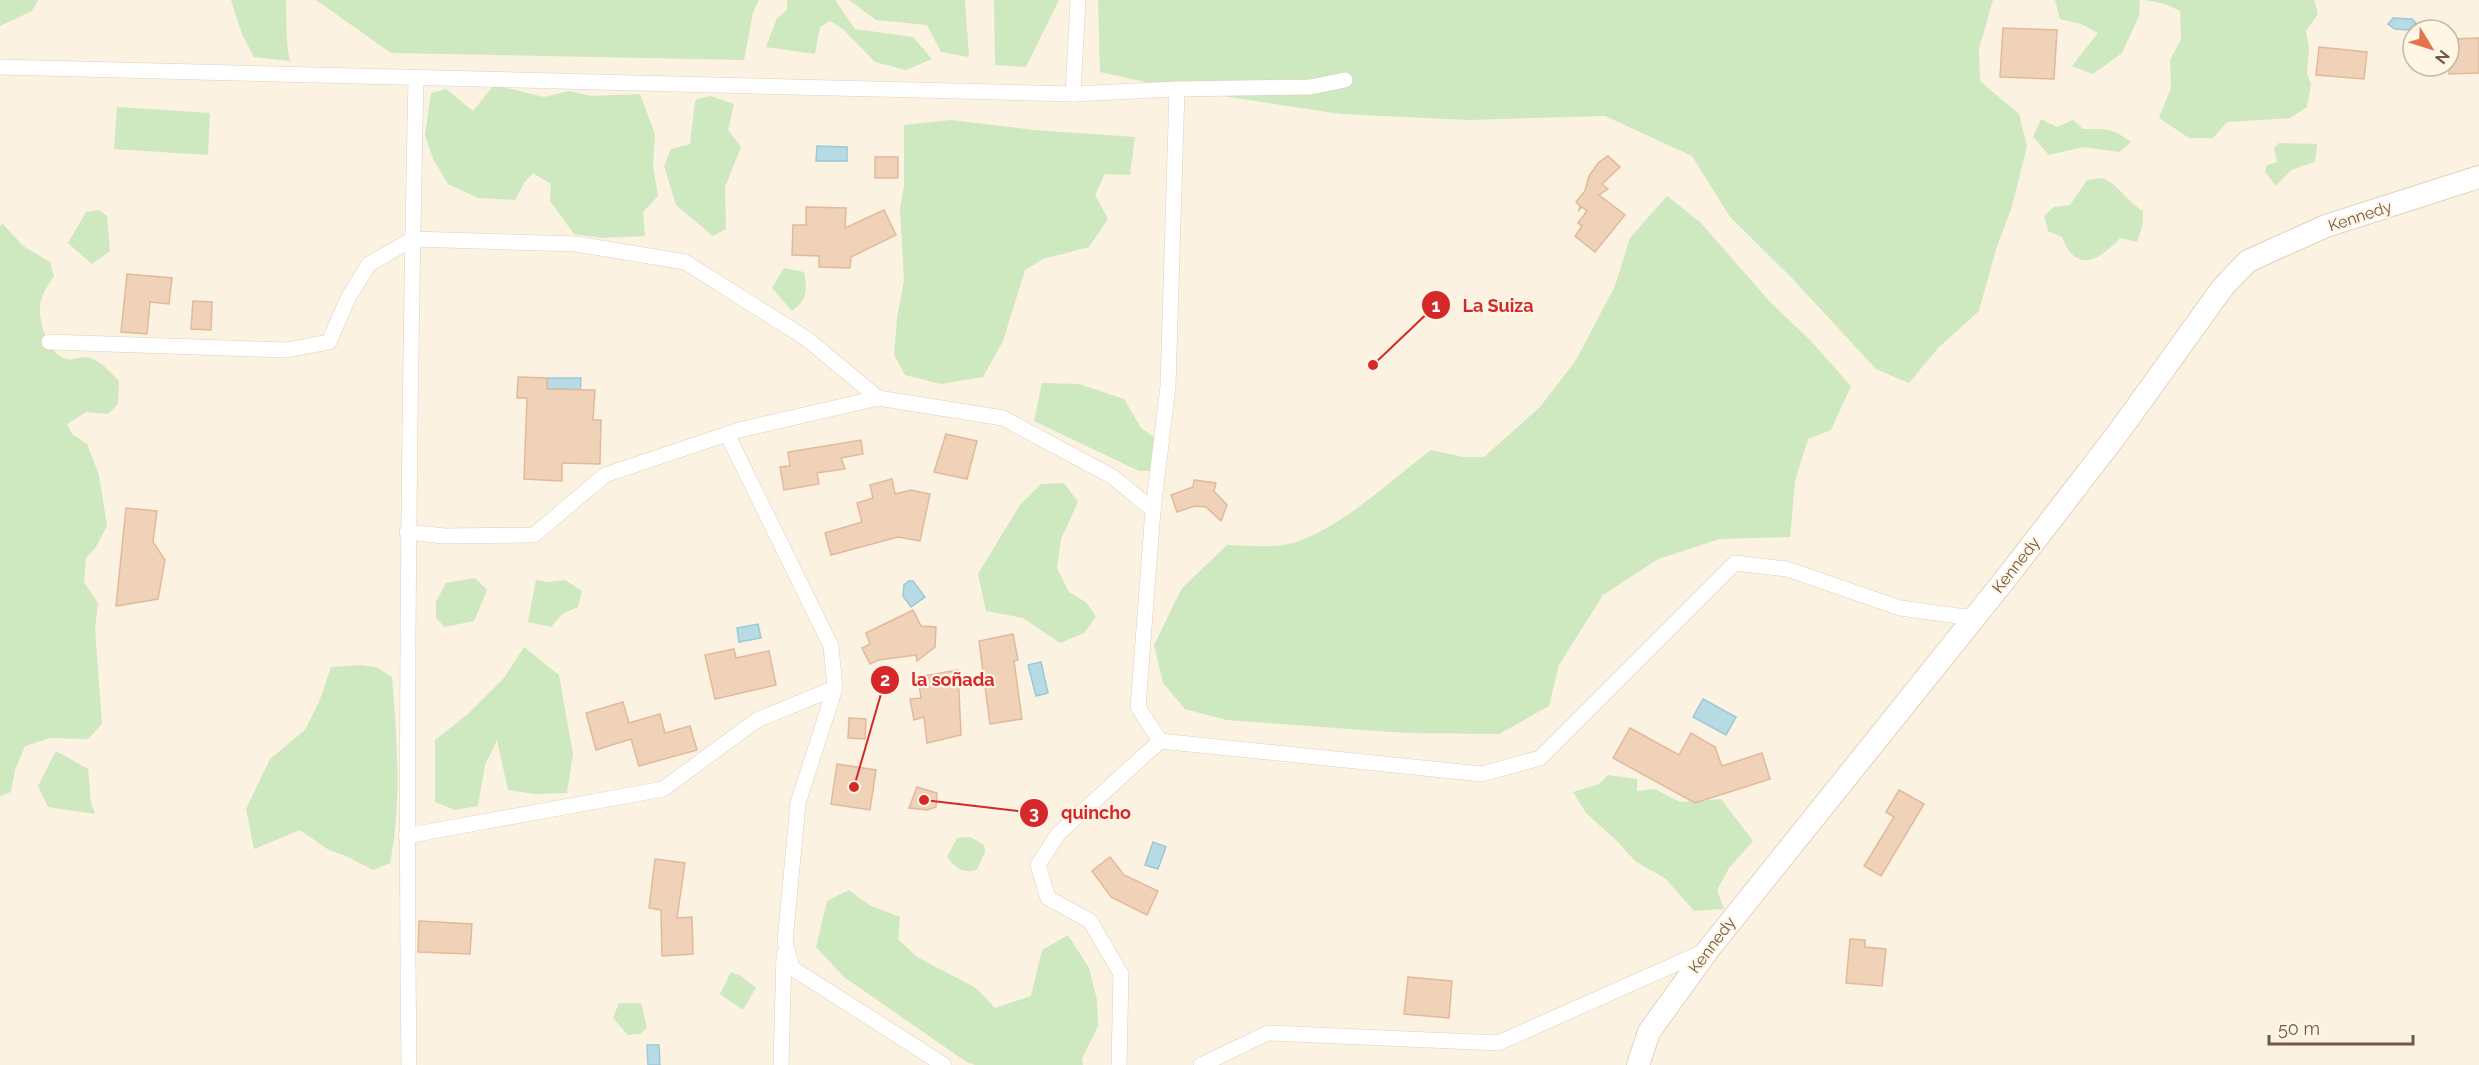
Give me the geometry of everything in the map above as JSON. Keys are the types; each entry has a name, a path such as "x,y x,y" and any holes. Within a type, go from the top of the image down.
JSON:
{"main road":[{"name":"Kennedy","path":"1638,1065 1649,1032 1708,950 2118,433 2223,287 2248,261 2326,226 2479,177"}],"street":[{"path":"1073,94 1078,0"},
{"path":"0,67 1073,94 1177,89 1310,87 1346,80"},
{"path":"409,1065 406,836 407,532 416,77"},
{"path":"1160,741 1138,707 1153,510 1168,386 1177,89"},
{"path":"49,342 287,350 328,342 348,298 369,264 412,239 576,244 685,262 807,339 878,398"},
{"path":"407,532 444,536 534,535 605,475 727,434 878,398 1003,418 1113,477 1153,510"},
{"path":"727,434 831,646 835,688 798,803 785,942 781,1065"},
{"path":"1119,1065 1121,974 1090,921 1048,898 1038,865 1058,834 1160,741 1482,774 1540,758 1735,563 1787,569 1900,608 1973,618"},
{"path":"406,836 663,789 756,720 835,688"},
{"path":"785,942 792,968 944,1065"},
{"path":"1201,1065 1268,1033 1498,1043 1708,950"}],"green space":[{"path":"0,0 38,0 32,11 0,26"},
{"path":"231,0 286,0 290,61 254,57 242,34"},
{"path":"316,0 759,0 753,12 744,60 391,53"},
{"path":"787,0 835,0 855,29 913,37 932,59 906,70 875,62 843,29 830,21 820,27 815,54 766,47 777,18 787,10"},
{"path":"849,0 965,0 969,57 941,52 927,25 876,20"},
{"path":"994,0 1059,0 1026,67 995,65"},
{"path":"1098,0 1993,0 1979,49 1980,81 2019,114 2027,146 2012,206 1996,249 1979,311 1938,348 1909,383 1876,369 1791,277 1730,217 1692,156 1605,116 1468,120 1341,114 1177,89 1100,72"},
{"path":"2055,0 2140,0 2139,16 2122,53 2093,74 2072,66 2098,33 2081,24 2060,19"},
{"path":"2145,0 2314,0 2318,14 2306,31 2309,49 2307,74 2311,84 2307,107 2290,118 2227,122 2213,138 2189,138 2159,118 2171,88 2170,60 2181,39 2180,11 2165,4"},
{"path":"494,85 544,97 569,91 591,96 640,94 655,134 653,165 658,196 643,212 645,236 602,238 574,234 550,201 551,184 533,173 524,183 515,200 478,198 448,184 434,161 425,135 431,93 446,89 473,111"},
{"path":"711,96 734,104 728,130 741,147 725,187 726,229 713,236 676,205 664,166 671,149 690,144 697,99"},
{"path":"117,107 210,113 208,155 114,149"},
{"path":"2041,119 2057,127 2073,120 2083,129 2108,130 2131,142 2119,152 2083,147 2049,155 2033,137"},
{"path":"951,120 1034,130 1135,137 1130,175 1105,174 1095,195 1108,219 1089,247 1043,259 1025,270 1003,341 983,377 941,384 905,375 894,355 897,318 904,281 900,209 904,186 904,125"},
{"path":"2279,143 2317,144 2315,162 2291,170 2276,186 2265,172 2267,165 2277,162 2274,148"},
{"path":"2103,178 2143,211 2143,224 2137,242 2120,238 2096,258 2081,260 2068,249 2062,237 2048,231 2044,216 2054,207 2070,205 2087,180"},
{"path":"1667,196 1700,222 1771,303 1809,339 1851,386 1831,430 1808,439 1795,481 1790,537 1720,539 1658,559 1603,595 1559,665 1549,706 1499,734 1406,733 1226,720 1185,709 1163,683 1154,645 1182,588 1227,545 1283,545 1302,540 1341,520 1431,450 1463,457 1484,457 1540,407 1576,360 1615,286 1630,238"},
{"path":"99,210 107,216 110,251 92,264 68,243 86,212"},
{"path":"3,224 23,246 50,262 54,276 45,290 40,313 43,329 54,351 71,360 84,357 94,359 119,381 118,404 108,414 86,412 67,424 72,434 87,444 99,475 107,526 96,547 86,558 84,582 98,603 95,629 102,724 88,739 50,738 25,746 15,770 11,792 0,796 0,225"},
{"path":"784,268 804,272 806,284 804,298 792,311 772,288"},
{"path":"1042,383 1079,384 1124,399 1141,428 1164,444 1150,471 1139,471 1034,421"},
{"path":"1064,483 1078,502 1061,539 1057,568 1069,592 1087,603 1096,617 1084,633 1060,643 1023,618 986,611 978,574 1020,505 1041,484"},
{"path":"475,578 487,590 474,621 445,627 436,618 436,602 446,583"},
{"path":"536,580 549,582 565,580 582,591 578,607 562,614 551,627 528,622"},
{"path":"524,647 559,675 573,754 567,793 535,794 508,790 497,740 485,765 478,806 455,810 435,802 435,740 468,714 504,678"},
{"path":"361,665 376,667 392,677 397,746 397,794 390,863 373,870 329,850 300,830 254,849 246,809 270,759 305,730 319,702 331,667"},
{"path":"56,751 88,769 91,803 95,814 48,807 38,786"},
{"path":"1608,775 1637,779 1637,791 1655,789 1680,802 1721,799 1753,841 1729,868 1717,890 1724,909 1694,911 1666,879 1635,861 1586,813 1573,792 1599,784"},
{"path":"970,837 984,845 985,852 977,870 963,871 947,857 957,838"},
{"path":"849,890 869,905 900,917 898,939 917,957 976,988 995,1008 1031,996 1042,950 1068,935 1089,968 1097,1000 1098,1026 1082,1059 1083,1065 975,1065 965,1061 844,977 816,947 827,901"},
{"path":"731,972 741,976 756,988 743,1010 720,994"},
{"path":"619,1003 641,1003 647,1028 640,1034 628,1035 613,1018"}],"water":[{"path":"2393,18 2401,18 2401,29 2395,29 2388,24"},
{"path":"817,146 847,147 847,161 816,161"},
{"path":"547,378 581,378 580,397 568,389 547,389"},
{"path":"913,581 925,597 911,607 903,596 904,585"},
{"path":"758,624 761,638 739,642 737,628"},
{"path":"1041,662 1048,693 1036,696 1028,665"},
{"path":"1703,699 1736,717 1726,735 1693,717"},
{"path":"1153,842 1166,847 1158,869 1145,865"},
{"path":"647,1045 659,1045 660,1065 648,1065"}],"building":[{"path":"2003,28 2057,30 2054,79 2000,77"},
{"path":"2479,38 2479,73 2461,74 2461,39"},
{"path":"2319,47 2367,52 2364,79 2316,75"},
{"path":"1608,156 1620,167 1602,184 1608,189 1599,195 1625,215 1595,252 1575,236 1582,226 1578,223 1587,211 1582,207 1579,210 1580,206 1576,202 1585,191 1589,176 1599,162"},
{"path":"875,157 898,157 898,178 875,178"},
{"path":"806,207 846,208 845,228 884,210 896,235 851,257 850,268 819,267 819,256 792,255 793,225 806,225"},
{"path":"127,274 172,278 169,304 150,302 147,334 121,332"},
{"path":"193,301 212,302 211,330 191,329"},
{"path":"518,377 547,378 547,389 595,390 593,420 601,420 600,464 562,463 562,481 524,479 527,398 517,398"},
{"path":"946,434 977,441 967,479 934,472"},
{"path":"861,440 863,454 841,458 845,469 817,473 819,484 784,490 780,467 790,466 788,452"},
{"path":"892,479 895,494 911,490 930,494 920,541 898,537 831,555 825,533 862,522 857,503 873,498 870,485"},
{"path":"1194,480 1216,483 1214,491 1227,505 1221,521 1206,507 1195,506 1177,512 1171,495 1193,487"},
{"path":"126,508 157,511 153,542 165,560 158,599 116,606"},
{"path":"913,610 921,626 936,627 935,647 917,661 916,655 879,660 870,664 862,648 870,644 866,633"},
{"path":"1013,634 1018,660 1014,661 1022,719 990,724 979,641"},
{"path":"734,649 736,658 769,651 776,685 715,699 705,655"},
{"path":"958,670 961,735 927,743 924,717 914,720 910,699 921,698 918,677"},
{"path":"623,702 629,723 660,714 665,733 690,726 697,750 639,766 631,739 596,750 586,713"},
{"path":"849,718 866,719 865,739 848,738"},
{"path":"1630,728 1679,755 1691,733 1715,747 1722,766 1762,753 1770,779 1695,803 1613,758"},
{"path":"837,764 876,770 870,810 831,804"},
{"path":"917,787 937,793 936,807 927,810 909,808"},
{"path":"1899,790 1924,804 1881,876 1864,866 1894,817 1886,812"},
{"path":"1110,857 1124,875 1158,891 1147,915 1111,897 1092,871"},
{"path":"655,859 685,863 677,918 692,917 693,954 662,956 661,910 649,908"},
{"path":"419,921 472,924 470,954 418,952"},
{"path":"1850,939 1865,940 1865,947 1886,949 1882,986 1846,983"},
{"path":"1408,977 1452,981 1449,1018 1404,1014"}],"place":[{"name":"La Suiza","path":"1373,365"},
{"name":"la soñada","path":"854,787"},
{"name":"quincho","path":"924,800"}]}
